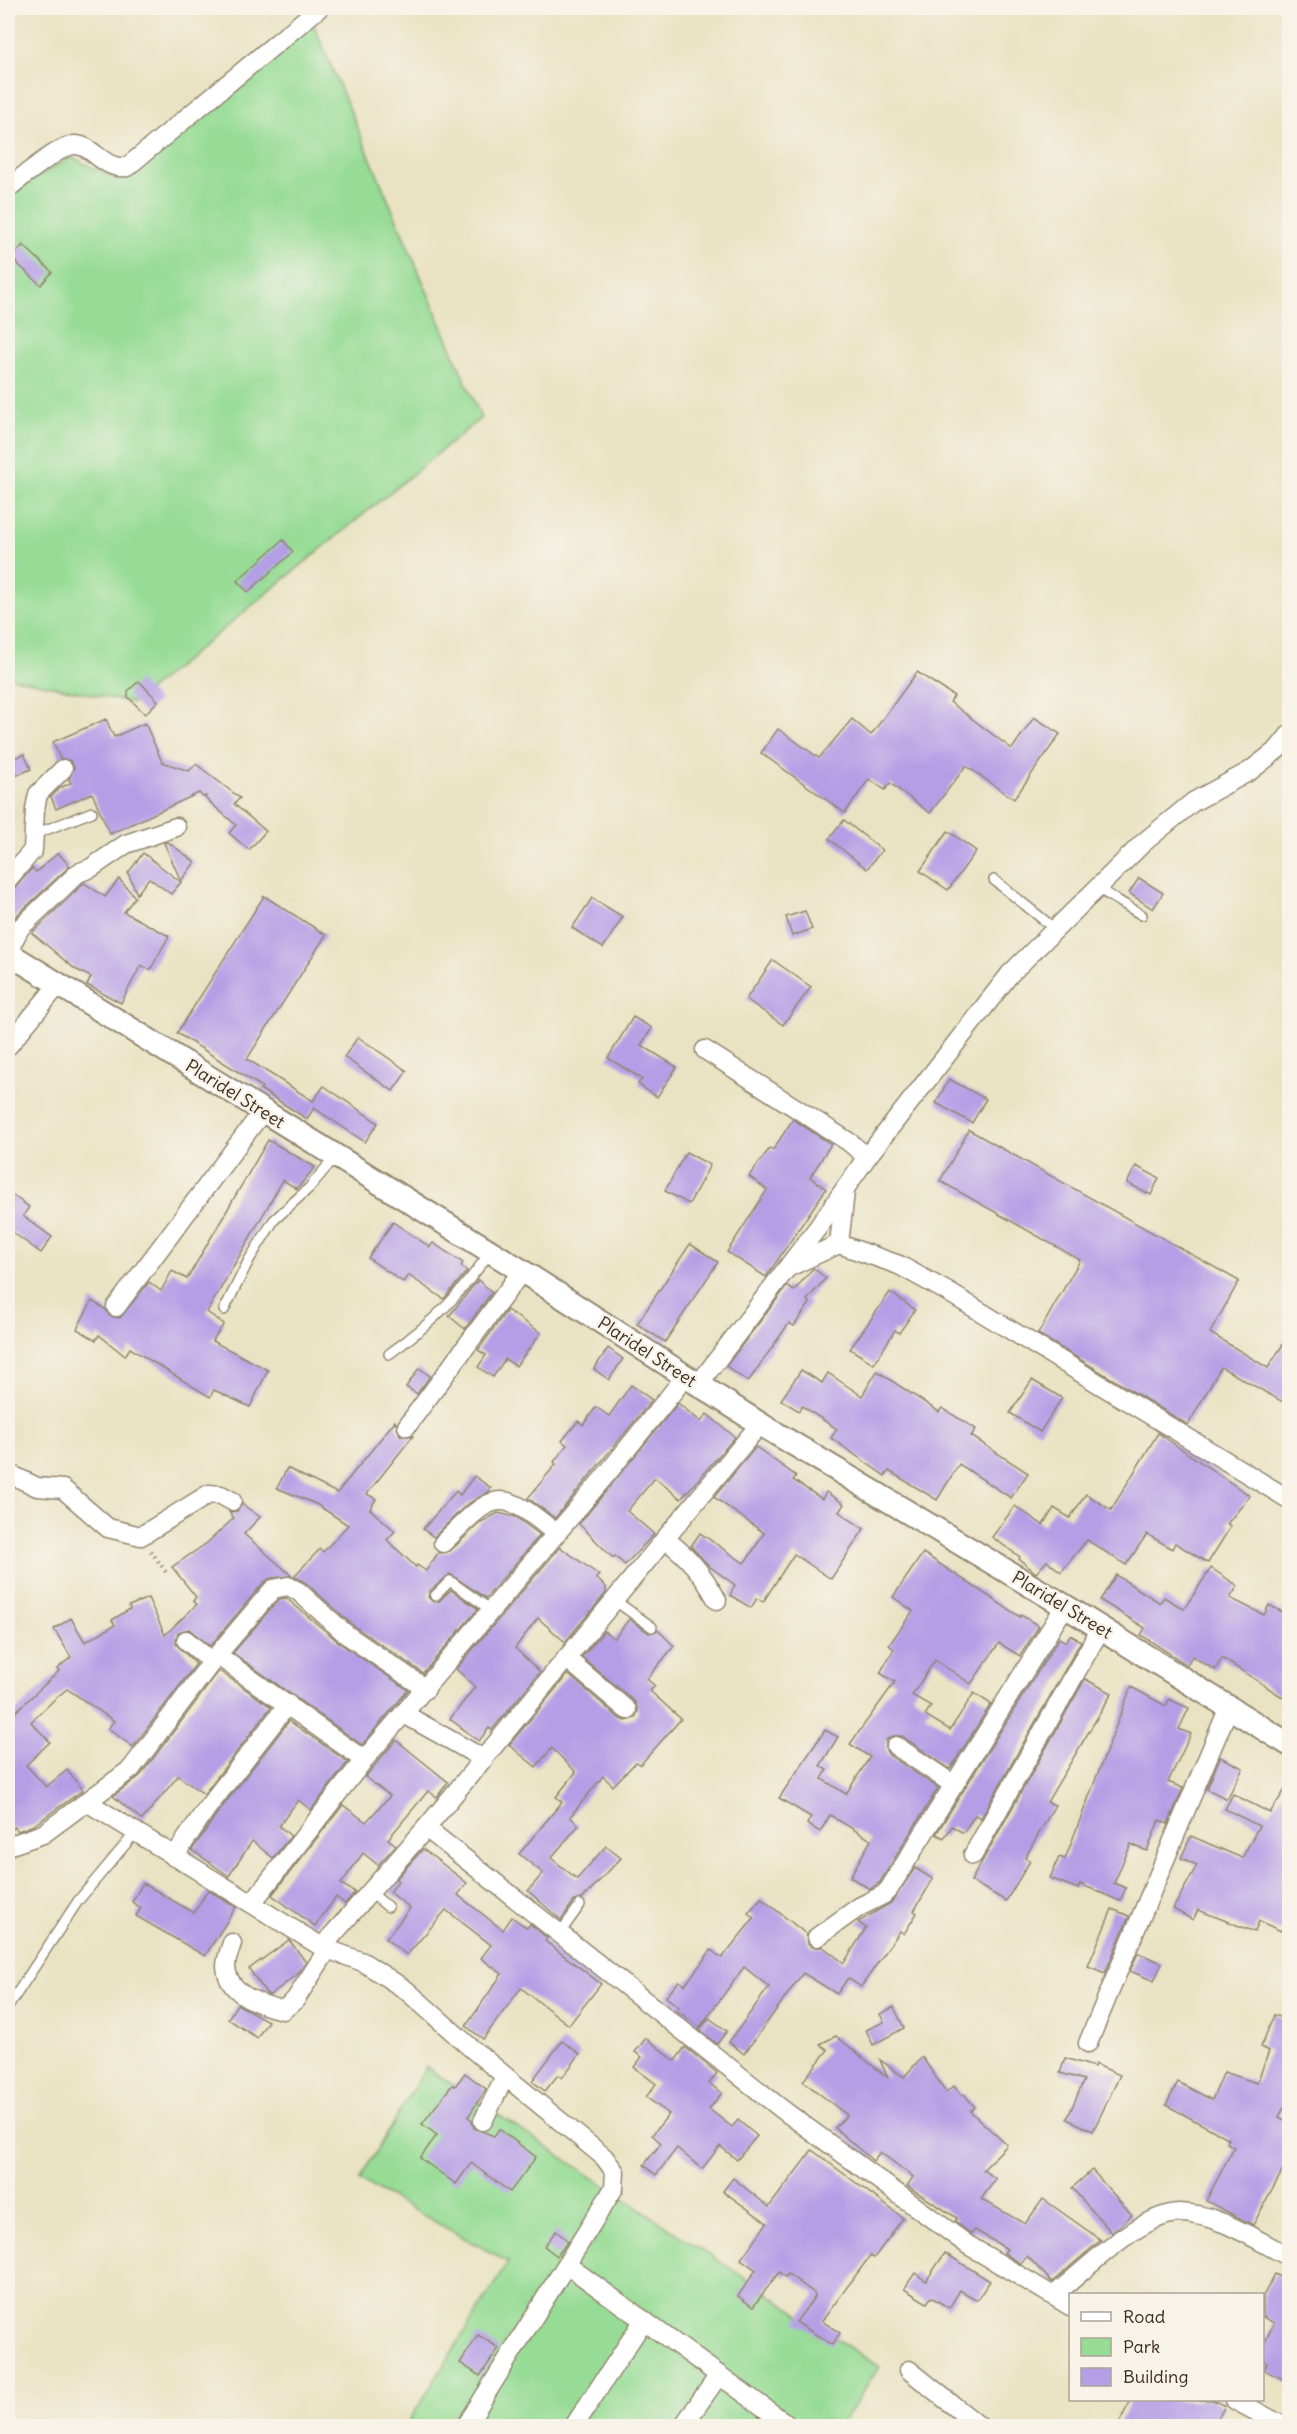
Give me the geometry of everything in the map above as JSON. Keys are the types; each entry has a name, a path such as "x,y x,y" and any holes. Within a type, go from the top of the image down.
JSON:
{"street":[{"path":"8,188 63,149 73,145 83,147 108,165 127,167 319,8"},
{"path":"252,1903 363,1761 426,1689 555,1533 692,1381 785,1269 867,1157 1010,974 1143,843 1193,802 1250,771 1278,749 1290,734"},
{"path":"8,879 33,850 34,809 38,794 63,769"},
{"path":"8,952 20,928 78,873 91,868 126,844 176,827"},
{"name":"Plaridel Street","path":"8,952 491,1251 760,1424 1065,1606 1290,1745"},
{"path":"8,1046 58,985"},
{"path":"705,1050 849,1142 867,1157"},
{"path":"116,1307 263,1111"},
{"path":"839,1244 846,1187"},
{"path":"785,1269 839,1244 899,1265 948,1292 1290,1500"},
{"path":"407,1426 522,1271"},
{"path":"232,1943 226,1966 231,1984 257,2004 283,2010 295,2000 325,1948 370,1892 484,1759 760,1424"},
{"path":"8,1473 37,1487 63,1489 108,1528 141,1536 209,1494 221,1495 232,1501"},
{"path":"443,1543 471,1514 501,1500 515,1502 555,1533"},
{"path":"664,1539 699,1569 717,1600"},
{"path":"8,1846 43,1834 131,1769 214,1658 273,1589 288,1586 298,1591 347,1635 426,1689"},
{"path":"817,1937 859,1907 883,1895 1065,1606"},
{"path":"973,1855 1101,1628"},
{"path":"186,1641 288,1704 363,1761"},
{"path":"566,1658 627,1710"},
{"path":"174,1857 207,1808 288,1704"},
{"path":"1088,2043 1229,1707"},
{"path":"404,1714 484,1759"},
{"path":"896,1746 954,1785"},
{"path":"87,1802 325,1948 363,1962 406,1990 505,2076 604,2157 615,2172 614,2188 466,2427"},
{"path":"426,1828 783,2110 968,2245 1069,2305"},
{"path":"483,2121 505,2076"},
{"path":"1053,2296 1130,2234 1167,2214 1192,2215 1217,2221 1290,2257"},
{"path":"567,2265 783,2422 783,2427"},
{"path":"574,2427 644,2320"},
{"path":"909,2370 979,2427"},
{"path":"683,2427 719,2375"},
{"path":"1237,2401 1283,2427"}],"lane":[{"path":"35,834 93,812"},
{"path":"994,880 1055,930"},
{"path":"1097,888 1142,915"},
{"path":"224,1310 249,1260 274,1220 309,1188 336,1156"},
{"path":"390,1354 428,1326 457,1297 491,1251"},
{"path":"435,1596 449,1582 453,1582 491,1610"},
{"path":"614,1600 652,1627"},
{"path":"8,2007 78,1901 135,1833"},
{"path":"370,1892 388,1907"},
{"path":"560,1933 580,1905"}],"path":[{"path":"141,1536 168,1575"}],"green space":[{"path":"312,21 481,418 133,703 8,677 8,194 71,157 117,179"},
{"path":"426,2067 879,2367 840,2426 406,2426 508,2262 359,2180"}],"building":[{"path":"23,245 52,272 41,285 11,258"},
{"path":"283,540 293,552 248,592 237,581"},
{"path":"917,672 954,696 950,702 1012,749 1034,717 1060,734 1014,799 966,766 930,813 890,783 885,790 869,779 845,813 761,753 778,729 819,758 852,719 871,735"},
{"path":"139,681 158,701 145,714 128,697 128,691"},
{"path":"106,719 114,737 145,723 162,762 189,771 196,764 240,798 234,804 266,831 249,850 229,833 236,825 205,798 206,796 203,797 199,793 110,834 92,793 56,809 51,797 60,788 71,783 69,779 74,767 70,761 60,758 53,742"},
{"path":"24,754 31,769 8,779 8,761"},
{"path":"844,820 882,850 867,869 829,839"},
{"path":"948,831 976,851 948,890 920,871"},
{"path":"168,842 195,862 181,881 164,843"},
{"path":"58,853 70,866 12,920 8,928 8,890 16,887 32,868 36,872"},
{"path":"143,853 181,882 171,894 149,878 137,894 128,873"},
{"path":"1139,878 1163,893 1153,909 1129,893"},
{"path":"119,879 135,897 124,912 169,936 150,970 141,965 121,1003 87,985 91,977 75,969 32,933 84,883 105,897"},
{"path":"264,896 326,935 247,1059 313,1101 324,1086 378,1123 365,1142 314,1108 307,1119 260,1089 262,1087 177,1033"},
{"path":"592,898 623,917 603,948 572,928"},
{"path":"805,911 812,929 792,936 786,917"},
{"path":"773,960 811,987 783,1025 746,999"},
{"path":"633,1017 652,1028 641,1045 677,1067 657,1097 638,1084 642,1079 608,1058"},
{"path":"358,1037 407,1071 393,1091 344,1057"},
{"path":"949,1079 986,1099 972,1123 936,1103"},
{"path":"793,1119 831,1144 810,1177 826,1189 766,1277 727,1252 767,1190 749,1176 770,1148 773,1150"},
{"path":"969,1130 1239,1281 1210,1333 1268,1368 1290,1333 1290,1406 1221,1367 1188,1425 1038,1334 1080,1260 940,1181"},
{"path":"268,1140 315,1167 297,1189 283,1180 207,1312 224,1324 212,1341 268,1370 250,1407 214,1390 210,1397 130,1348 125,1356 99,1335 96,1340 77,1329 92,1301 105,1309 110,1316 120,1318 149,1282 161,1291 172,1271 187,1279"},
{"path":"686,1152 710,1165 689,1204 665,1191"},
{"path":"1136,1166 1159,1178 1151,1195 1127,1183"},
{"path":"8,1192 29,1207 23,1216 52,1237 41,1253 11,1231 8,1236"},
{"path":"393,1222 430,1247 433,1243 463,1263 461,1266 467,1271 444,1299 408,1275 403,1282 368,1258"},
{"path":"690,1244 718,1262 665,1342 637,1324"},
{"path":"813,1268 826,1278 807,1300 810,1303 794,1326 789,1323 748,1382 726,1366 787,1286 794,1291"},
{"path":"478,1280 492,1292 465,1329 449,1316"},
{"path":"890,1292 915,1310 899,1333 895,1330 874,1364 850,1349"},
{"path":"507,1310 541,1333 516,1366 505,1359 493,1377 478,1367 486,1355 478,1350"},
{"path":"608,1348 623,1359 609,1380 594,1369"},
{"path":"419,1368 430,1376 417,1394 406,1387"},
{"path":"801,1370 822,1383 828,1373 862,1396 877,1371 939,1412 942,1408 976,1429 971,1436 1028,1473 1011,1498 959,1464 937,1500 889,1471 885,1476 831,1438 837,1429 802,1406 799,1411 781,1400"},
{"path":"1032,1380 1062,1398 1040,1432 1010,1413"},
{"path":"631,1385 652,1400 555,1518 528,1498 556,1464 554,1462 567,1445 562,1441 578,1421 583,1425 596,1407 609,1416"},
{"path":"678,1403 701,1422 707,1414 735,1437 681,1499 655,1478 627,1511 654,1534 625,1565 615,1556 613,1558 579,1524"},
{"path":"395,1421 400,1435 413,1436 367,1494 376,1499 370,1509 395,1531 387,1540 416,1567 417,1565 426,1571 438,1553 450,1551 481,1522 498,1513 516,1517 540,1535 486,1598 450,1574 430,1591 428,1597 433,1602 439,1601 451,1590 478,1609 423,1673 354,1626 306,1583 294,1576 320,1549 323,1552 348,1525 316,1504 277,1488 287,1468 337,1493"},
{"path":"1158,1433 1250,1496 1227,1524 1231,1526 1208,1563 1175,1543 1172,1549 1147,1534 1126,1565 1087,1540 1061,1572 1047,1561 1036,1573 1019,1559 1020,1557 992,1537 1015,1506 1043,1525 1054,1508 1070,1518 1086,1494 1111,1510"},
{"path":"756,1447 796,1476 793,1480 822,1499 826,1492 844,1504 839,1512 864,1529 831,1579 794,1554 763,1602 757,1598 751,1608 730,1595 735,1585 709,1566 691,1546 700,1533 744,1563 749,1557 764,1533 714,1497"},
{"path":"474,1476 491,1488 488,1492 466,1505 434,1537 423,1529 456,1491 460,1495"},
{"path":"242,1504 260,1517 244,1534 292,1576 271,1578 264,1582 210,1646 189,1629 178,1632 176,1644 196,1664 133,1747 108,1728 114,1721 67,1689 57,1697 31,1722 50,1742 26,1765 46,1787 67,1770 83,1790 34,1825 18,1831 15,1827 8,1833 8,1719 71,1657 54,1629 71,1618 85,1642 115,1625 112,1620 130,1609 129,1606 148,1598 165,1635 197,1604 193,1601 196,1597 172,1567 207,1543 234,1518 229,1512 237,1511"},
{"path":"560,1547 599,1575 596,1578 606,1587 606,1593 565,1642 538,1618 515,1648 540,1672 492,1730 489,1728 479,1741 450,1719 475,1687 456,1669"},
{"path":"923,1553 1020,1617 1021,1615 1039,1626 1020,1656 999,1643 971,1684 935,1660 912,1695 931,1706 925,1715 950,1730 974,1693 991,1704 950,1769 902,1736 892,1736 886,1740 886,1750 889,1755 938,1788 880,1882 870,1889 850,1877 871,1840 830,1815 820,1832 807,1824 811,1817 779,1798 825,1730 838,1737 820,1766 827,1770 822,1779 846,1794 870,1757 850,1744 895,1682 880,1673 894,1649 889,1645 913,1611 893,1597"},
{"path":"1211,1568 1238,1586 1230,1598 1264,1615 1269,1605 1290,1616 1290,1702 1222,1658 1215,1670 1192,1656 1187,1665 1141,1635 1145,1628 1100,1600 1116,1575 1160,1603 1164,1597 1184,1609"},
{"path":"286,1598 341,1644 408,1690 362,1745 233,1653 279,1599"},
{"path":"629,1619 649,1633 658,1630 674,1646 647,1679 655,1686 650,1691 681,1719 640,1765 636,1762 613,1786 603,1776 570,1817 579,1825 551,1858 577,1879 606,1846 621,1858 582,1899 574,1901 561,1920 528,1891 543,1873 519,1854 562,1802 556,1797 576,1772 552,1748 536,1767 509,1745 568,1674 620,1719 626,1721 635,1718 638,1711 635,1702 582,1657 604,1631 614,1639"},
{"path":"1070,1635 1081,1641 981,1818 975,1815 963,1833 952,1826 944,1838 936,1834 1059,1638 1066,1642"},
{"path":"219,1671 271,1707 204,1794 178,1776 142,1820 113,1796 140,1776"},
{"path":"1085,1679 1112,1693 1047,1802 1055,1805 1025,1858 1030,1861 1006,1901 971,1881"},
{"path":"1131,1687 1166,1706 1169,1699 1189,1708 1179,1729 1191,1734 1168,1782 1183,1788 1168,1824 1159,1820 1147,1851 1131,1844 1114,1883 1126,1888 1120,1901 1080,1884 1078,1889 1050,1878 1059,1857 1065,1859"},
{"path":"289,1721 348,1762 311,1810 298,1800 279,1826 291,1836 273,1858 252,1841 229,1876 192,1850 216,1815"},
{"path":"396,1740 448,1782 437,1797 428,1791 388,1839 396,1845 378,1865 363,1853 341,1884 355,1892 345,1904 336,1897 315,1926 272,1895 343,1805 366,1822 390,1796 365,1777"},
{"path":"1220,1757 1243,1768 1227,1799 1207,1789"},
{"path":"1290,1782 1290,1912 1281,1931 1259,1921 1255,1932 1198,1910 1193,1920 1173,1909 1197,1865 1181,1858 1191,1836 1242,1858 1259,1826 1225,1809 1233,1794 1270,1813"},
{"path":"423,1849 467,1883 458,1895 503,1930 512,1917 527,1928 530,1924 547,1938 545,1941 601,1984 569,2025 521,1988 483,2039 466,2026 502,1974 481,1958 491,1945 446,1910 407,1955 386,1939 410,1908 390,1892 398,1881 396,1879"},
{"path":"915,1868 933,1879 914,1911 917,1913 904,1934 900,1931 861,1987 848,1978 837,1994 803,1973 744,2054 729,2042 769,1987 744,1967 700,2027 676,2010 679,2007 666,1997 679,1981 685,1985 711,1950 722,1958 754,1918 748,1913 761,1898 806,1934 808,1943 812,1947 823,1947 844,1963 866,1928 858,1922 891,1903"},
{"path":"143,1883 194,1913 208,1890 236,1907 205,1956 136,1916 141,1908 132,1902"},
{"path":"1112,1909 1129,1916 1105,1973 1088,1966"},
{"path":"289,1940 306,1962 298,1974 270,1995 267,1994 249,1969"},
{"path":"1138,1953 1162,1963 1154,1981 1130,1971"},
{"path":"237,2004 268,2021 257,2038 228,2019"},
{"path":"894,2007 904,2028 873,2045 866,2030 884,2022 880,2014"},
{"path":"1274,2015 1290,2021 1290,2096 1279,2117 1290,2123 1290,2157 1253,2225 1206,2201 1234,2147 1227,2143 1229,2139 1166,2105 1178,2082 1212,2100 1224,2072 1257,2083 1269,2051 1261,2047"},
{"path":"709,2018 727,2031 717,2044 699,2030"},
{"path":"836,2036 888,2078 880,2060 904,2077 922,2057 946,2092 954,2086 962,2096 964,2094 975,2107 970,2111 1007,2145 983,2170 996,2179 981,2199 1025,2224 1043,2199 1101,2240 1052,2282 1027,2256 1021,2264 1004,2253 1007,2249 975,2230 971,2234 955,2221 957,2218 907,2186 913,2177 880,2152 873,2161 835,2128 847,2115 803,2081 828,2050 820,2044"},
{"path":"646,2038 675,2061 685,2047 717,2073 709,2083 722,2093 709,2109 732,2127 738,2120 757,2136 737,2160 720,2146 702,2169 677,2148 656,2175 644,2165 661,2143 652,2135 669,2114 646,2097 656,2084 634,2067 642,2057 635,2052"},
{"path":"562,2041 580,2054 562,2078 558,2075 545,2091 532,2081"},
{"path":"1065,2058 1094,2067 1095,2064 1120,2075 1093,2131 1067,2119 1084,2080 1060,2073"},
{"path":"465,2073 486,2089 468,2117 472,2120 474,2128 494,2136 499,2129 536,2157 510,2192 471,2163 456,2184 420,2158 437,2135 422,2124 452,2085 455,2086"},
{"path":"812,2150 903,2218 874,2258 870,2256 822,2321 840,2333 832,2345 796,2322 815,2296 788,2274 785,2277 779,2272 753,2307 738,2296 756,2270 741,2259 767,2223 723,2191 733,2178 769,2207"},
{"path":"1092,2170 1132,2215 1112,2233 1072,2188"},
{"path":"556,2231 568,2241 557,2256 544,2246"},
{"path":"945,2253 990,2281 977,2300 960,2290 949,2308 931,2297 927,2303 904,2289 915,2273 926,2281"},
{"path":"1275,2274 1290,2282 1290,2383 1264,2370 1267,2362 1264,2360 1264,2344 1274,2323 1264,2318 1264,2294"},
{"path":"478,2335 499,2348 480,2376 460,2363"},
{"path":"1130,2401 1215,2401 1225,2406 1213,2427 1117,2427"}]}
